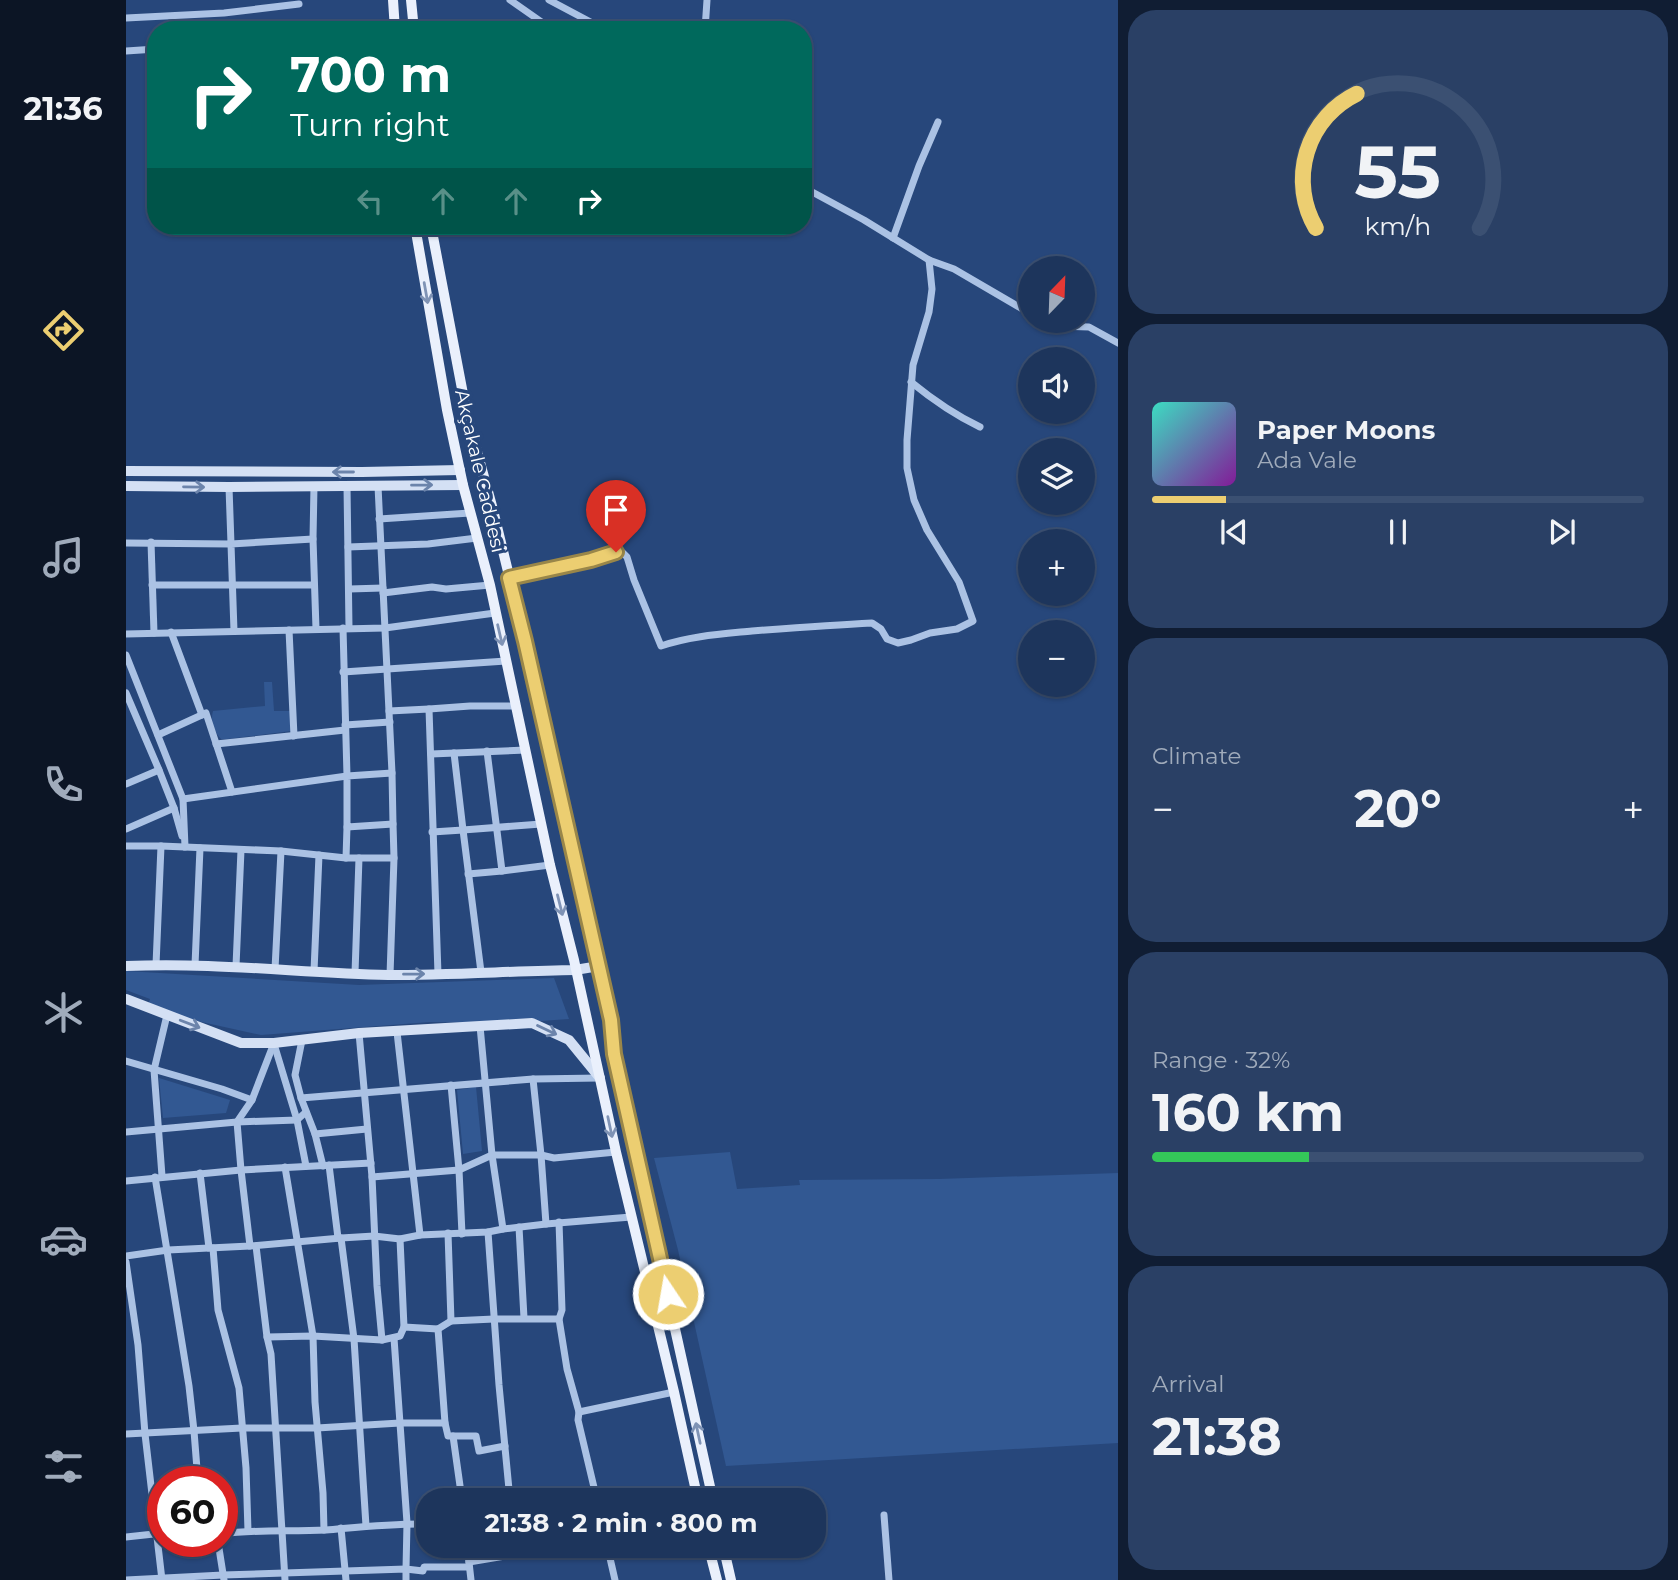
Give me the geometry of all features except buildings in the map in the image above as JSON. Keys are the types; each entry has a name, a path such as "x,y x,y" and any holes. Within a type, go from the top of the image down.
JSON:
{"main road":[{"path":"393,0 394,21"},
{"path":"411,0 413,21"},
{"name":"Akçakale Caddesi","path":"417,235 463,485 490,585 550,865 695,1488"},
{"name":"Akçakale Caddesi","path":"433,235 467,415 525,641 611,1020 614,1054 710,1488"},
{"path":"126,471 460,470"},
{"path":"126,486 463,485"},
{"path":"126,966 195,965 390,975 575,970 598,966"},
{"path":"126,999 241,1043 274,1044 359,1034 532,1023 569,1040 600,1078"},
{"path":"711,1558 717,1580"},
{"path":"726,1558 731,1580"}],"street":[{"path":"510,0 540,21"},
{"path":"549,0 588,21"},
{"path":"560,6 568,0"},
{"path":"706,21 707,0"},
{"path":"126,18 224,13 299,4"},
{"path":"126,51 147,50"},
{"path":"893,238 938,122"},
{"path":"812,192 929,260 954,269 1018,306"},
{"path":"509,578 616,552 623,553 627,557 661,646 716,634 872,623 881,629 887,639 898,642 957,629 974,621 959,582 927,530 914,500 907,468 913,365 929,312 932,289 929,260"},
{"path":"1096,330 1118,343"},
{"path":"911,382 960,418 980,427"},
{"path":"314,486 316,629"},
{"path":"346,858 344,672 349,589 347,486"},
{"path":"378,486 392,773 394,858 390,975"},
{"path":"229,487 234,631"},
{"path":"379,519 470,513"},
{"path":"348,547 428,544 477,538"},
{"path":"126,543 232,544 313,539"},
{"path":"150,542 154,633"},
{"path":"152,585 314,585"},
{"path":"349,589 446,589 490,585"},
{"path":"126,635 385,628 495,613"},
{"path":"289,630 294,736"},
{"path":"171,632 202,715"},
{"path":"126,655 183,799 185,847"},
{"path":"344,672 506,661"},
{"path":"126,694 174,808 185,847"},
{"path":"389,712 470,706 516,706"},
{"path":"429,709 438,974"},
{"path":"158,735 206,713 232,792"},
{"path":"216,744 390,722"},
{"path":"431,754 526,750"},
{"path":"487,751 502,871"},
{"path":"454,752 481,972"},
{"path":"126,784 159,770"},
{"path":"183,799 347,776 392,773"},
{"path":"126,829 174,808"},
{"path":"347,827 393,824"},
{"path":"432,832 541,824"},
{"path":"126,846 281,851 346,858 394,858"},
{"path":"156,965 161,846"},
{"path":"195,965 200,848"},
{"path":"236,967 241,850"},
{"path":"275,969 281,851"},
{"path":"314,971 319,855"},
{"path":"355,974 359,858"},
{"path":"468,874 550,865"},
{"path":"167,1015 154,1070 158,1177 197,1466"},
{"path":"480,1026 492,1155 503,1229"},
{"path":"397,1032 420,1235"},
{"path":"359,1034 372,1177 382,1340"},
{"path":"302,1040 295,1075 326,1166 340,1238 354,1339 366,1526"},
{"path":"274,1044 252,1100 237,1122 241,1170 271,1354 285,1577"},
{"path":"274,1044 297,1120 306,1166"},
{"path":"126,1061 252,1100"},
{"path":"301,1098 533,1079 600,1078"},
{"path":"533,1079 546,1224"},
{"path":"452,1085 462,1234"},
{"path":"126,1132 237,1122 297,1120 306,1112"},
{"path":"315,1134 367,1129"},
{"path":"372,1177 459,1170 492,1155 541,1155 554,1158 616,1152"},
{"path":"126,1181 241,1170 370,1163"},
{"path":"285,1167 313,1336 324,1530"},
{"path":"200,1174 218,1310 239,1388 248,1531"},
{"path":"126,1256 340,1238 374,1236 400,1239 631,1217"},
{"path":"559,1222 562,1310 559,1319 567,1369 579,1412 578,1420 594,1488"},
{"path":"519,1227 524,1318"},
{"path":"488,1232 509,1488"},
{"path":"448,1233 451,1321"},
{"path":"267,1337 313,1336 382,1340 400,1336 404,1328 400,1239"},
{"path":"126,1262 138,1345 149,1466"},
{"path":"404,1328 438,1329 451,1321 559,1319"},
{"path":"438,1329 448,1436 476,1436 479,1451 505,1446"},
{"path":"394,1338 407,1523 406,1580"},
{"path":"579,1412 674,1392"},
{"path":"126,1434 445,1423"},
{"path":"453,1436 460,1488"},
{"path":"884,1515 889,1580"},
{"path":"238,1532 416,1523"},
{"path":"341,1528 346,1580"},
{"path":"126,1537 147,1535"},
{"path":"161,1557 162,1579"},
{"path":"221,1557 224,1577"},
{"path":"468,1558 471,1580"},
{"path":"126,1580 285,1577 345,1570 423,1571 424,1567 469,1565 499,1558"},
{"path":"610,1558 615,1580"}],"shaded area":[{"path":"264,682 272,682 274,711 290,711 291,731 221,739 213,726 213,711 265,706"},
{"path":"126,971 359,985 554,978 569,1019 512,1023 430,1022 261,1035 179,1017 148,1005 150,999 126,990"},
{"path":"159,1078 230,1100 226,1113 163,1118"},
{"path":"476,1087 482,1151 463,1154 457,1090"},
{"path":"730,1152 737,1189 800,1185 799,1180 1118,1173 1118,1443 726,1466 678,1250 654,1158"}],"route":[{"path":"616,552 509,578 611,1020 614,1054 668,1294"}]}
